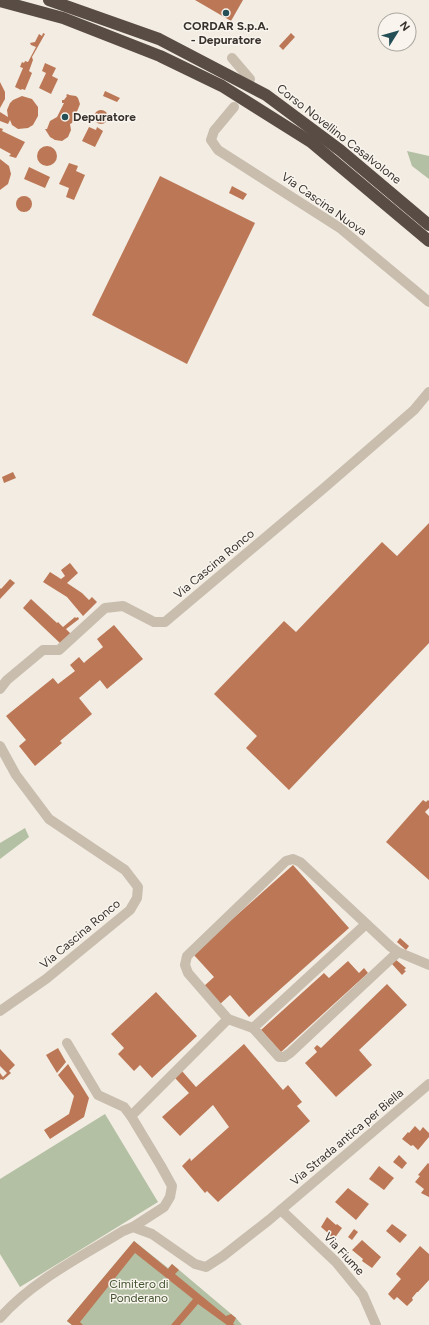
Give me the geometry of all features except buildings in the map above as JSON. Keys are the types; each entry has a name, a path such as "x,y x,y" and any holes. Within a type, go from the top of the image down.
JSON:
{"highway":[{"name":"Corso Novellino Casalvolone","path":"50,0 159,39 266,95 340,150 429,225"},
{"name":"Corso Novellino Casalvolone","path":"0,1 63,18 160,56 222,86 311,142 429,240"}],"street":[{"path":"232,58 250,79"},
{"name":"Via Cascina Nuova","path":"234,107 214,131 211,140 218,150 340,228 429,302"},
{"name":"Via Cascina Ronco","path":"0,690 8,680 43,650 60,650 105,608 123,606 154,622 165,622 342,473 414,410 429,392"},
{"name":"Via Cascina Ronco","path":"0,746 16,776 49,819 125,870 138,887 136,898 130,910 46,979 0,1011"},
{"path":"398,952 284,1057 279,1057 252,1028 228,1019 188,973 185,965 187,956 286,861 293,859 300,862 391,947 398,952 429,965"},
{"path":"252,1028 366,924"},
{"path":"131,1116 228,1019"},
{"path":"0,1318 11,1306 39,1282 123,1231 133,1227 164,1207 170,1197 172,1186 131,1116 124,1107 98,1095 67,1043"},
{"name":"Via Strada antica per Biella","path":"133,1227 152,1234 195,1264 206,1267 223,1256 281,1210 429,1084"},
{"name":"Via Fiume","path":"281,1210 336,1262 363,1295 376,1325"}],"green space":[{"path":"407,151 429,156 429,179 412,166"},
{"path":"25,828 29,837 0,859 0,843"},
{"path":"105,1114 158,1202 20,1287 0,1254 0,1179"},
{"name":"Cimitero di Ponderano","path":"134,1241 168,1268 172,1264 236,1318 242,1325 72,1325 67,1321"}],"place":[{"name":"CORDAR S.p.A. - Depuratore","path":"226,13"},
{"name":"Depuratore","path":"65,117"}]}
